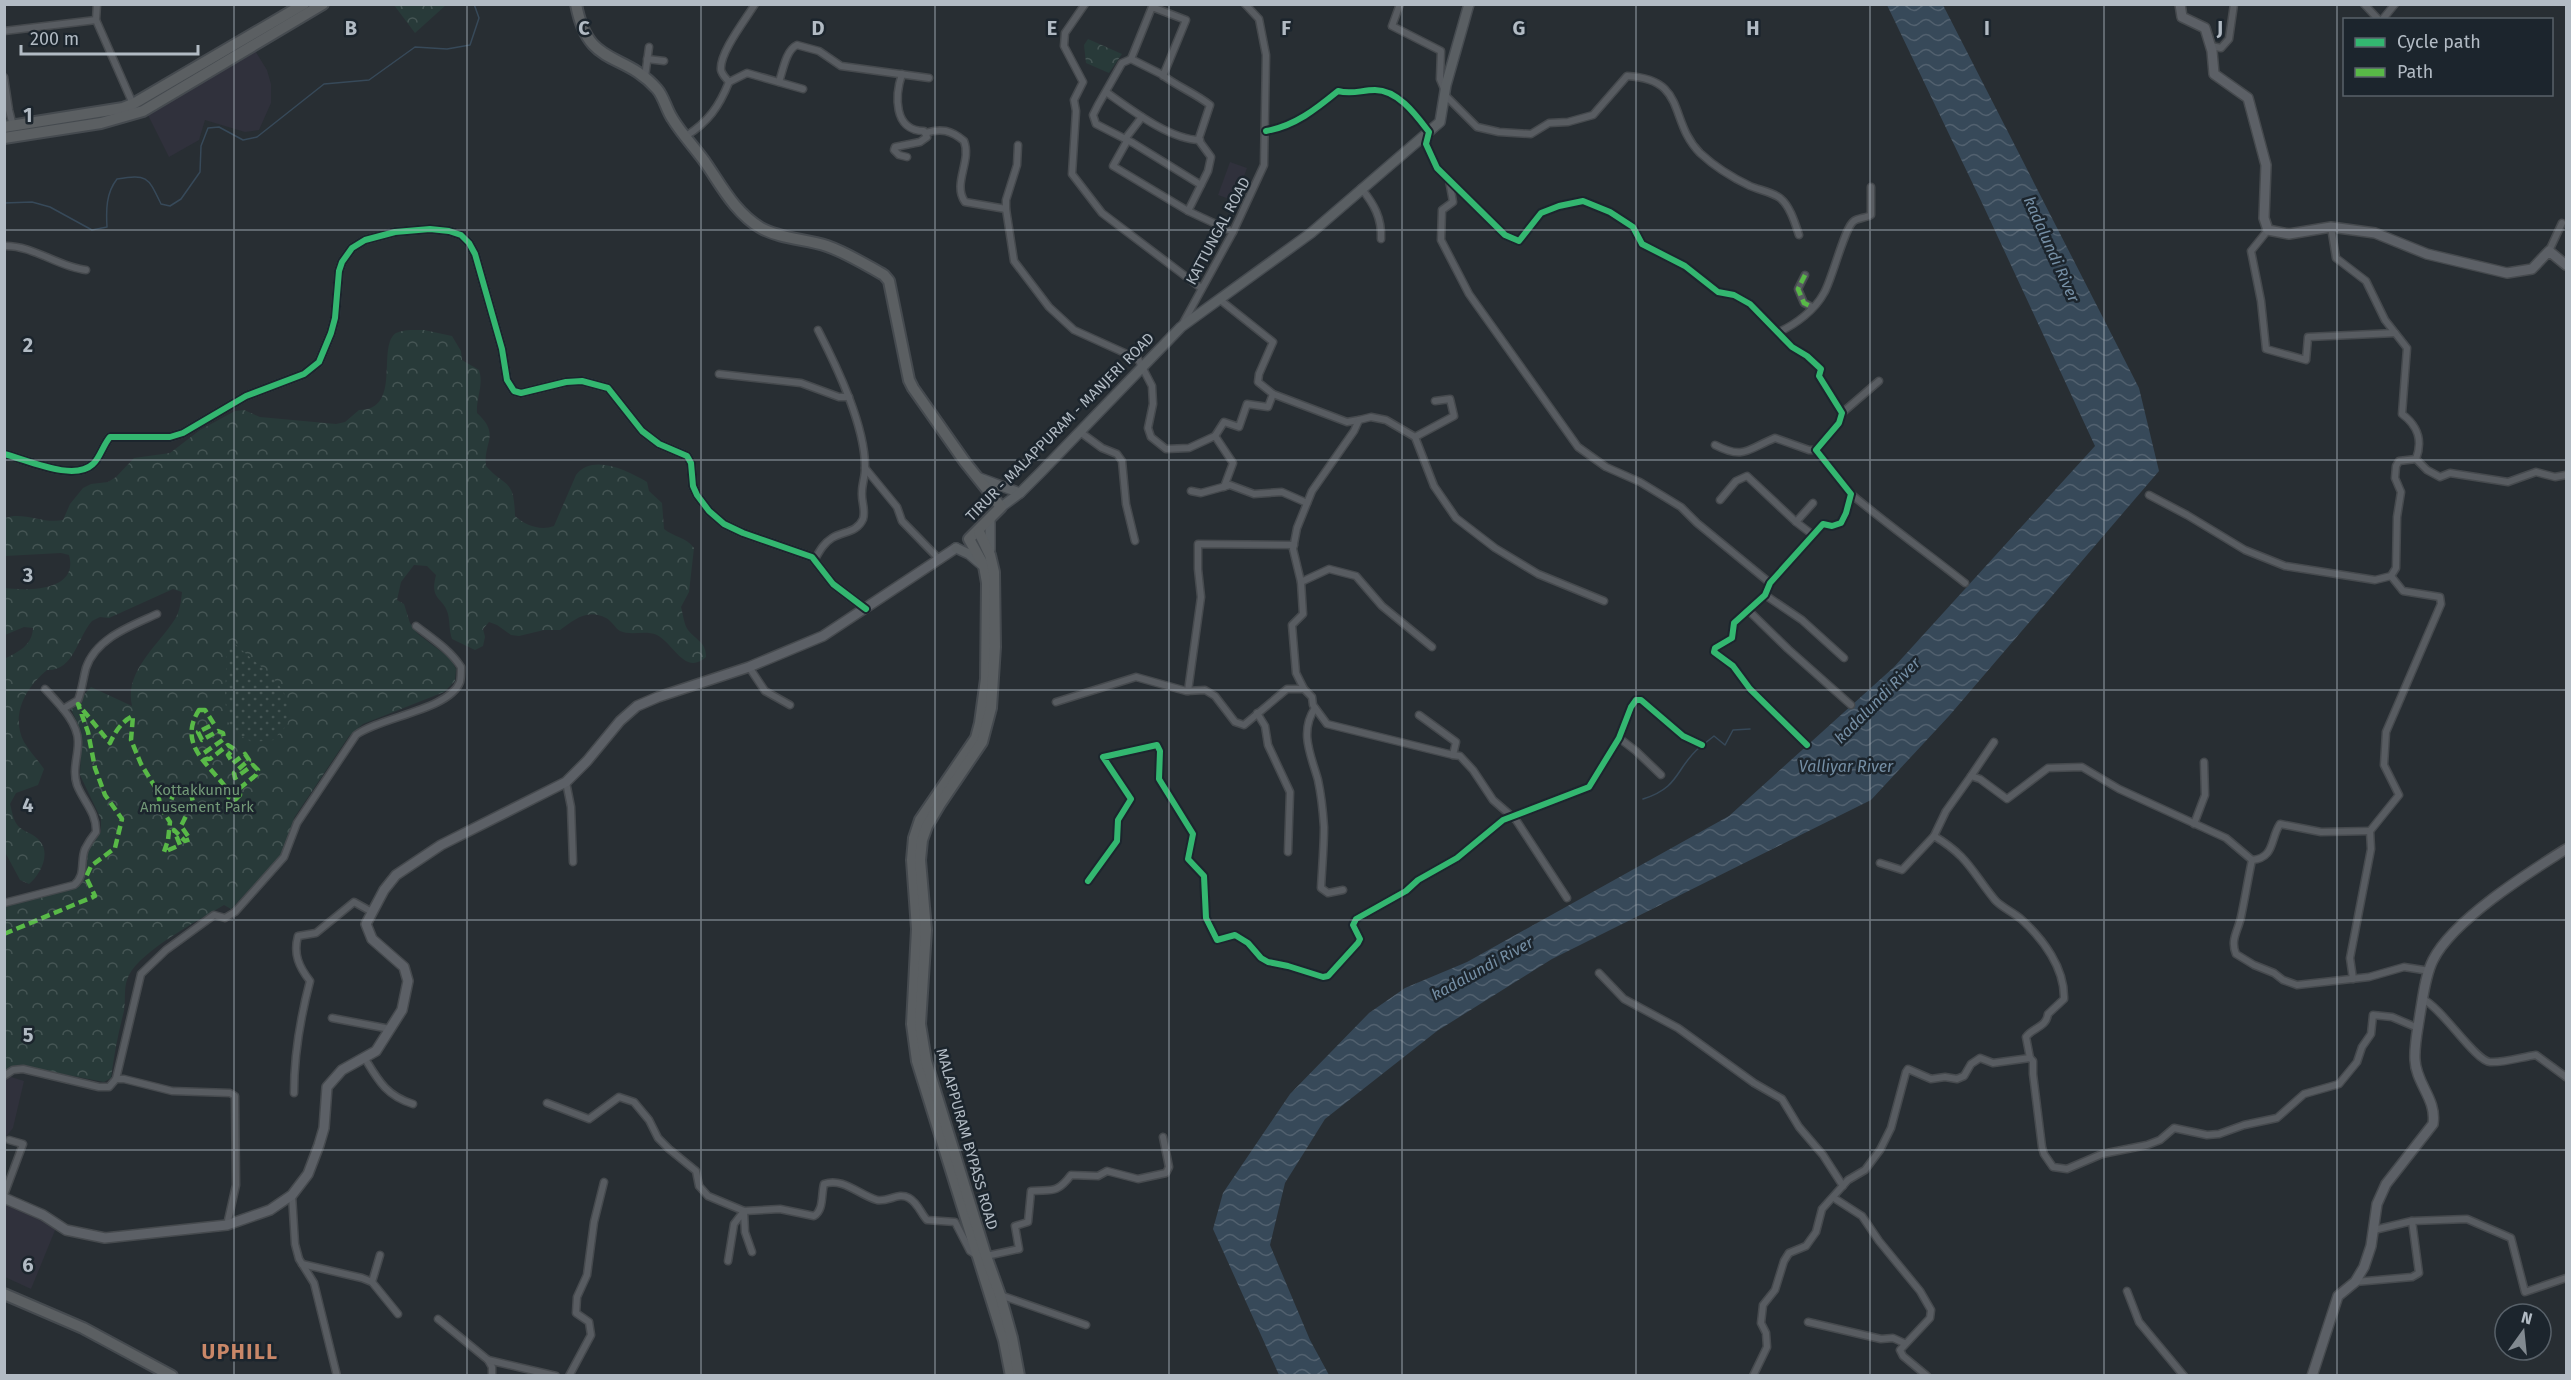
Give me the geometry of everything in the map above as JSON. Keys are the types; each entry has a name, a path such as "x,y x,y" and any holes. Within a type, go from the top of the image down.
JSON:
{"highway":[{"path":"9,127 101,123 143,111 181,82 304,4"},
{"path":"4,138 133,104 181,82 323,4"},
{"path":"576,4 580,26 590,42 602,53 645,77 660,92 672,117 734,205 762,228 827,246 845,253 884,275 889,281 909,380 1000,507"},
{"name":"TIRUR - MALAPPURAM - MANJERI ROAD","path":"969,539 979,532 1000,507"},
{"name":"MALAPPURAM BYPASS ROAD","path":"979,532 990,555 993,572 994,684 988,726 982,742 927,826 922,840 920,860 926,930 921,1024 926,1061 1004,1340 1011,1376"},
{"name":"MALAPPURAM BYPASS ROAD","path":"969,539 984,566 987,583 986,679 976,738 920,820 912,860 917,930 912,1024 917,1060 981,1255 1000,1295 1012,1338 1019,1376"},
{"path":"4,1294 82,1328 172,1376"}],"main road":[{"name":"TIRUR - MALAPPURAM - MANJERI ROAD","path":"1000,507 1020,492 1080,432 1180,327 1311,233 1440,122 1445,93 1469,4"},
{"path":"2180,4 2182,17 2205,28 2211,46 2214,74 2248,98 2266,165 2264,218 2268,230 2289,234 2331,227 2375,233 2427,254 2506,273 2532,269 2549,251 2566,265"},
{"path":"977,477 1020,492"},
{"path":"990,519 990,555"},
{"name":"TIRUR - MALAPPURAM - MANJERI ROAD","path":"372,912 384,890 396,875 441,844 566,782 587,761 620,721 637,706 749,667 823,636 867,609 969,539"},
{"path":"956,548 969,554 984,566"},
{"path":"2312,1376 2338,1296 2355,1282 2364,1267 2372,1246 2378,1204 2386,1185 2433,1124 2435,1112 2431,1099 2419,1080 2414,1058 2423,999 2433,960 2458,927 2566,849"},
{"path":"4,1197 43,1215 66,1230 105,1238 226,1225 270,1210 292,1195 308,1174 319,1145 324,1128 327,1087 342,1070 376,1051 402,1010 408,981 404,967 368,933 366,924 372,912"}],"street":[{"path":"97,4 96,20 133,104"},
{"path":"729,82 721,67 733,36 755,4"},
{"path":"1085,4 1065,33 1064,46 1083,82 1074,100 1076,111 1072,174 1102,213 1201,288"},
{"name":"KATTUNGAL ROAD","path":"1180,327 1233,232 1264,165 1266,55 1259,19 1245,4"},
{"path":"1400,4 1392,26 1442,51 1440,79 1445,93 1477,127 1499,132 1531,134 1549,123 1568,122 1593,114 1627,76 1646,77 1664,87 1679,113 1689,140 1701,153 1726,175 1780,198 1795,219 1798,235"},
{"path":"2211,46 2221,48 2229,39 2234,4"},
{"path":"2364,4 2378,18"},
{"path":"2382,18 2396,4"},
{"path":"1163,76 1186,20 1152,7 1131,59 1122,63 1094,115 1096,124 1201,185"},
{"path":"4,31 96,20"},
{"path":"779,82 792,48 797,45 819,51 841,66 929,78"},
{"path":"645,77 649,47"},
{"path":"647,59 664,61"},
{"path":"1131,59 1210,105 1200,140 1211,157 1188,211"},
{"path":"686,136 712,116 721,103 729,82 747,73 803,89"},
{"path":"902,74 896,105 905,124 925,133 941,129 948,131 964,141 967,157 960,178 962,197 965,202 1006,208"},
{"path":"4,77 9,127"},
{"path":"1266,130 1278,129 1307,116 1338,91 1350,94 1385,90 1401,101 1429,132 1426,144 1437,168 1505,235 1519,241 1541,213 1582,201 1610,212 1633,226 1641,244 1685,266 1718,292 1734,295 1750,304 1792,347 1807,356 1821,369 1819,376 1824,388 1842,413"},
{"path":"1106,92 1142,117 1191,140 1200,140"},
{"path":"1142,117 1126,140 1113,166 1188,211 1233,232"},
{"path":"907,157 898,154 894,150 896,147 920,142 927,137 925,133"},
{"path":"1018,145 1017,165 1006,200 1014,261 1049,307 1074,330 1138,359 1152,386 1153,404 1148,428 1151,437 1166,450 1189,448 1215,436 1224,422 1239,427 1247,404 1268,407 1273,394"},
{"path":"1449,180 1453,202 1442,210 1441,240 1468,294 1578,447 1606,467 1640,482 1681,507 1770,583"},
{"path":"1779,332 1795,325 1823,296 1848,227 1854,220 1871,215 1871,187"},
{"path":"1361,188 1374,204 1381,226 1381,239"},
{"path":"2549,251 2562,223"},
{"path":"2331,227 2336,258 2366,280 2385,320 2407,348 2402,414 2412,422 2419,434 2420,448 2416,459"},
{"path":"4,454 62,471 84,471 95,463 110,437 170,436 183,433 246,396 304,374 319,362 332,333 339,271 352,248 364,240 395,232 430,229 449,231 461,235 475,254 502,349 507,380 514,391 521,393 566,382 582,381 608,388 642,431 659,444 687,456 691,463 693,486 697,495 709,511 724,524 815,559 833,584 867,609"},
{"path":"2268,230 2251,250 2261,301 2266,349 2306,360 2308,337 2395,333"},
{"path":"4,246 28,250 65,266 86,270"},
{"path":"1805,276 1797,289 1804,303 1812,307"},
{"path":"1220,299 1273,342 1259,374 1258,382 1273,394 1347,422 1371,417 1386,420 1415,437 1434,486 1456,518 1495,548 1538,574 1604,601"},
{"path":"815,559 822,546 834,537 854,530 862,521 865,513 861,494 865,468 859,429 849,398 818,330"},
{"path":"719,374 801,382 839,397 849,398"},
{"path":"1715,445 1739,454 1775,438 1809,450 1816,450 1839,423 1842,413 1879,381"},
{"path":"1415,437 1454,416 1450,399 1435,400"},
{"path":"1359,420 1354,431 1312,491 1292,546 1300,582 1303,614 1292,626 1296,673 1304,689 1312,698 1315,708 1327,724 1460,756 1473,770 1493,800 1512,816 1567,898"},
{"path":"1080,432 1102,448 1117,454 1122,461 1126,504 1135,541"},
{"path":"1215,436 1233,463 1224,487"},
{"path":"1816,450 1851,494 1894,530 1912,541 1965,583"},
{"path":"2416,459 2427,470 2440,477 2450,473 2508,482 2536,472 2555,477 2566,475"},
{"path":"2149,495 2245,550 2284,566 2375,580 2391,576 2396,568 2397,517 2401,492 2395,478 2396,466 2399,461 2416,459"},
{"path":"865,468 897,507 902,521 940,560"},
{"path":"1720,500 1736,481 1747,477 1813,535"},
{"path":"1191,491 1201,493 1230,486 1254,494 1282,492 1307,503"},
{"path":"1807,745 1750,689 1733,666 1714,652 1715,648 1732,638 1734,623 1765,595 1770,583 1823,524 1832,526 1841,523 1851,494"},
{"path":"1796,522 1813,503"},
{"path":"1188,691 1201,597 1198,544 1292,546"},
{"path":"1300,582 1329,569 1356,576 1382,606 1432,647"},
{"path":"2353,979 2350,958 2371,849 2370,831 2399,795 2384,765 2386,732 2441,604 2440,597 2403,591 2391,576"},
{"path":"1765,595 1803,620 1844,658"},
{"path":"1749,611 1851,705"},
{"path":"63,709 78,700 87,666 94,653 115,633 157,614"},
{"path":"4,1077 13,1070 22,1069 99,1087 109,1087 116,1079 141,974 166,950 214,915 225,918 236,912 284,857 297,823 356,735 367,727 432,704 449,695 460,682 461,667 449,651 416,626"},
{"path":"749,667 765,691 790,705"},
{"path":"1056,702 1136,677 1188,691 1205,690 1211,693 1238,725 1244,725 1287,689 1304,689"},
{"path":"4,903 78,882 84,850 96,832 93,815 77,785 75,765 78,735 63,709 45,689"},
{"path":"1088,881 1117,841 1118,820 1131,799 1103,757 1157,745 1160,751 1159,779 1193,834 1188,859 1204,876 1206,918 1217,940 1235,935 1241,937 1268,962 1323,977 1332,973 1358,943 1360,939 1353,925 1356,919 1406,891 1418,880 1456,858 1482,840 1496,825 1512,816 1589,787 1619,738 1630,707 1639,699 1683,736 1702,745"},
{"path":"1315,708 1309,717 1307,731 1308,750 1318,782 1324,826 1321,888 1328,893 1343,890"},
{"path":"1257,713 1264,726 1268,745 1290,792 1288,852"},
{"path":"1419,715 1456,742 1453,754"},
{"path":"1619,738 1661,775"},
{"path":"1880,863 1902,870 1934,836 1946,811 1994,742"},
{"path":"2194,824 2205,795 2204,762"},
{"path":"1971,776 1980,779 2007,799 2048,768 2082,767 2119,789 2226,838 2252,860 2262,860 2268,854 2280,824 2344,834 2370,831"},
{"path":"566,782 571,807 573,862"},
{"path":"1934,836 1954,848 1980,878 1996,902 2022,920 2047,946 2055,963 2064,999 2048,1014 2047,1021 2026,1037 2034,1067 2044,1154 2053,1167 2067,1169 2102,1154 2147,1145 2160,1140 2174,1128 2207,1135 2219,1134 2244,1125 2277,1118 2304,1094 2339,1084 2357,1062 2362,1047 2371,1034 2373,1015 2392,1017 2418,1028"},
{"path":"2252,860 2243,897 2241,918 2233,938 2236,954 2274,973 2283,981 2296,985 2379,975 2404,967 2430,971"},
{"path":"294,1093 297,1037 310,981 299,966 295,946 298,936 316,933 354,902 372,912"},
{"path":"1599,973 1624,999 1678,1028 1754,1083 1782,1099 1799,1127 1823,1155 1843,1186"},
{"path":"2423,999 2456,1029 2479,1057 2488,1062 2536,1055 2566,1077"},
{"path":"332,1018 390,1029"},
{"path":"364,1057 396,1099 413,1104"},
{"path":"1753,1376 1767,1347 1766,1333 1761,1323 1763,1305 1775,1290 1789,1253 1806,1246 1816,1232 1822,1209 1854,1174 1865,1170 1880,1150 1893,1121 1903,1078 1908,1069 1930,1080 1940,1077 1957,1079 1964,1076 1971,1064 1980,1058 1993,1063 2030,1058"},
{"path":"116,1079 172,1091 235,1096 236,1185 226,1225"},
{"path":"547,1103 589,1119 619,1097 634,1102 649,1120 658,1138 696,1171 699,1186 708,1196 744,1211 780,1209 814,1216 818,1214 821,1205 824,1184 833,1182 876,1200 884,1201 900,1196 909,1198 927,1220 955,1222 970,1251 981,1255 1019,1249 1015,1226 1028,1222 1031,1191 1050,1193 1071,1175 1098,1176 1107,1172 1138,1179 1166,1173 1169,1167 1163,1137"},
{"path":"4,1197 23,1144 9,1140"},
{"path":"569,1376 591,1335 590,1322 576,1313 577,1297 586,1275 594,1222 604,1182"},
{"path":"292,1195 295,1244 302,1264 314,1283 337,1376"},
{"path":"1834,1198 1862,1216 1878,1241 1920,1291 1931,1310 1930,1318 1904,1343 1900,1350 1903,1356 1927,1376"},
{"path":"744,1211 745,1232 752,1252"},
{"path":"728,1261 734,1224 744,1211"},
{"path":"2374,1230 2412,1221 2467,1219 2511,1238 2525,1292 2566,1278"},
{"path":"2355,1282 2412,1276 2419,1272 2412,1221"},
{"path":"372,1282 380,1255"},
{"path":"302,1264 372,1282 398,1314"},
{"path":"2127,1291 2139,1322 2184,1376"},
{"path":"1000,1295 1086,1325"},
{"path":"438,1318 488,1360 492,1366 492,1376"},
{"path":"1808,1322 1881,1339 1893,1338 1904,1343"},
{"path":"488,1360 556,1376"}],"shaded area":[{"path":"254,49 267,70 271,84 271,103 259,130 245,132 205,120 199,140 169,157 148,115"},
{"path":"1230,162 1247,168 1235,201 1218,195"},
{"path":"8,1076 24,1081 13,1128 5,1138 4,1078"},
{"path":"4,1202 58,1223 31,1289 5,1277"}],"green space":[{"path":"394,5 446,5 415,33"},
{"path":"1088,39 1122,54 1109,73 1086,63 1084,45"},
{"name":"Kottakkunnu Amusement Park","path":"406,330 424,330 452,336 461,351 462,360 479,370 481,381 477,413 490,433 486,466 508,485 513,495 515,516 519,520 539,528 554,526 576,475 592,465 621,469 647,482 649,491 662,503 664,529 694,548 689,592 681,607 687,628 703,645 706,657 699,662 686,661 657,635 620,631 606,618 593,614 581,616 560,630 544,630 519,636 511,635 489,622 483,629 485,637 483,646 475,650 452,639 448,614 434,590 436,575 427,566 414,565 401,582 397,600 404,604 410,623 418,634 451,659 456,669 455,681 444,692 363,724 349,736 294,818 286,851 231,909 224,905 200,919 158,946 136,965 126,984 124,1011 111,1078 104,1082 21,1066 5,1073 5,905 81,885 86,853 101,832 101,819 80,775 81,749 78,724 71,709 91,687 132,706 133,681 144,660 175,619 182,592 173,589 109,618 100,617 92,621 69,659 63,665 47,670 39,677 22,702 20,732 26,746 44,769 38,785 16,793 10,804 18,826 38,839 44,850 41,869 29,884 20,880 5,852 4,659 27,644 33,628 24,627 5,635 5,588 26,589 49,586 66,576 70,567 69,555 61,553 5,556 5,518 19,516 63,520 70,504 83,488 91,484 108,482 134,458 170,453 200,430 235,411 244,410 260,417 336,424 345,422 359,410 372,407 381,400 385,389 390,340 396,333"},
{"path":"230,643 234,643 273,678 287,700 289,712 287,725 274,740 252,742 237,734 228,722 225,699 227,649"}],"water":[{"name":"Valliyar River","path":"1887,5 1943,5 2139,388 2159,471 1949,716 1871,800 1552,959 1437,1031 1325,1119 1285,1183 1270,1245 1310,1340 1329,1375 1279,1375 1213,1229 1223,1193 1290,1094 1369,1013 1405,988 1467,962 1729,816 1894,667 2095,446"}],"waterway":[{"path":"4,203 32,202 50,207 92,230 107,227 109,196 117,179 135,177 150,183 161,204 170,206 181,199 200,172 201,146 208,128 219,127 243,140 257,137 324,84 369,80 415,47 447,49 470,45 479,18 474,4"},
{"path":"1704,744 1714,736 1725,745 1733,730 1750,729"},
{"path":"1643,799 1671,783 1700,747"}],"marked path":[{"path":"1805,275 1798,289 1804,303 1812,307"},
{"path":"4,934 95,896 86,877 91,866 115,848 122,819 105,795 95,768 88,732 78,704 110,743 119,727 133,716 131,740 141,764 157,790 161,808 170,822 164,852 180,845 174,830 185,841 190,839 181,826 193,802 190,790 175,790 169,806 161,808"},
{"path":"199,710 205,710 214,724 198,732 202,740 218,731 223,733 224,739 204,753 206,759 210,759 228,745 234,749 228,755 233,763 245,754 249,760 234,773 235,778 253,765 258,770 256,775 240,788 240,795 235,800 229,798 226,788 203,760 193,742 193,722 199,710"}],"cycle path":[{"path":"1266,131 1296,121 1338,91 1375,90 1391,94 1406,105 1429,132 1426,144 1437,168 1505,235 1519,241 1541,213 1559,206 1583,201 1610,212 1633,227 1642,244 1685,266 1718,292 1734,295 1750,304 1792,347 1807,356 1821,369 1819,376 1842,413 1839,423 1816,450 1851,494 1846,513 1841,523 1832,526 1823,524 1770,583 1765,595 1734,623 1732,638 1715,648 1714,652 1733,666 1750,689 1807,745"},
{"path":"4,454 50,468 74,471 85,469 93,464 110,437 170,437 183,433 246,396 304,374 319,362 331,333 335,318 339,271 342,262 352,248 365,240 395,232 430,229 449,231 461,235 475,254 502,349 507,380 514,391 521,393 566,382 582,381 608,388 642,431 659,444 687,456 691,463 693,486 697,495 709,511 724,524 812,557 833,584 866,609"},
{"path":"1088,881 1117,841 1118,820 1131,799 1103,757 1157,745 1160,751 1159,779 1193,834 1188,859 1204,876 1206,918 1217,940 1235,935 1248,943 1261,958 1268,962 1323,977 1328,976 1360,939 1353,925 1356,919 1406,891 1418,880 1457,858 1503,820 1589,787 1619,738 1636,700 1641,700 1683,736 1702,745"}],"district":[{"name":"UPHILL","path":"240,1352"}],"water label":[{"name":"kadalundi River","path":"2052,249"},
{"name":"kadalundi River","path":"1877,700"},
{"name":"kadalundi River","path":"1482,968"}]}
